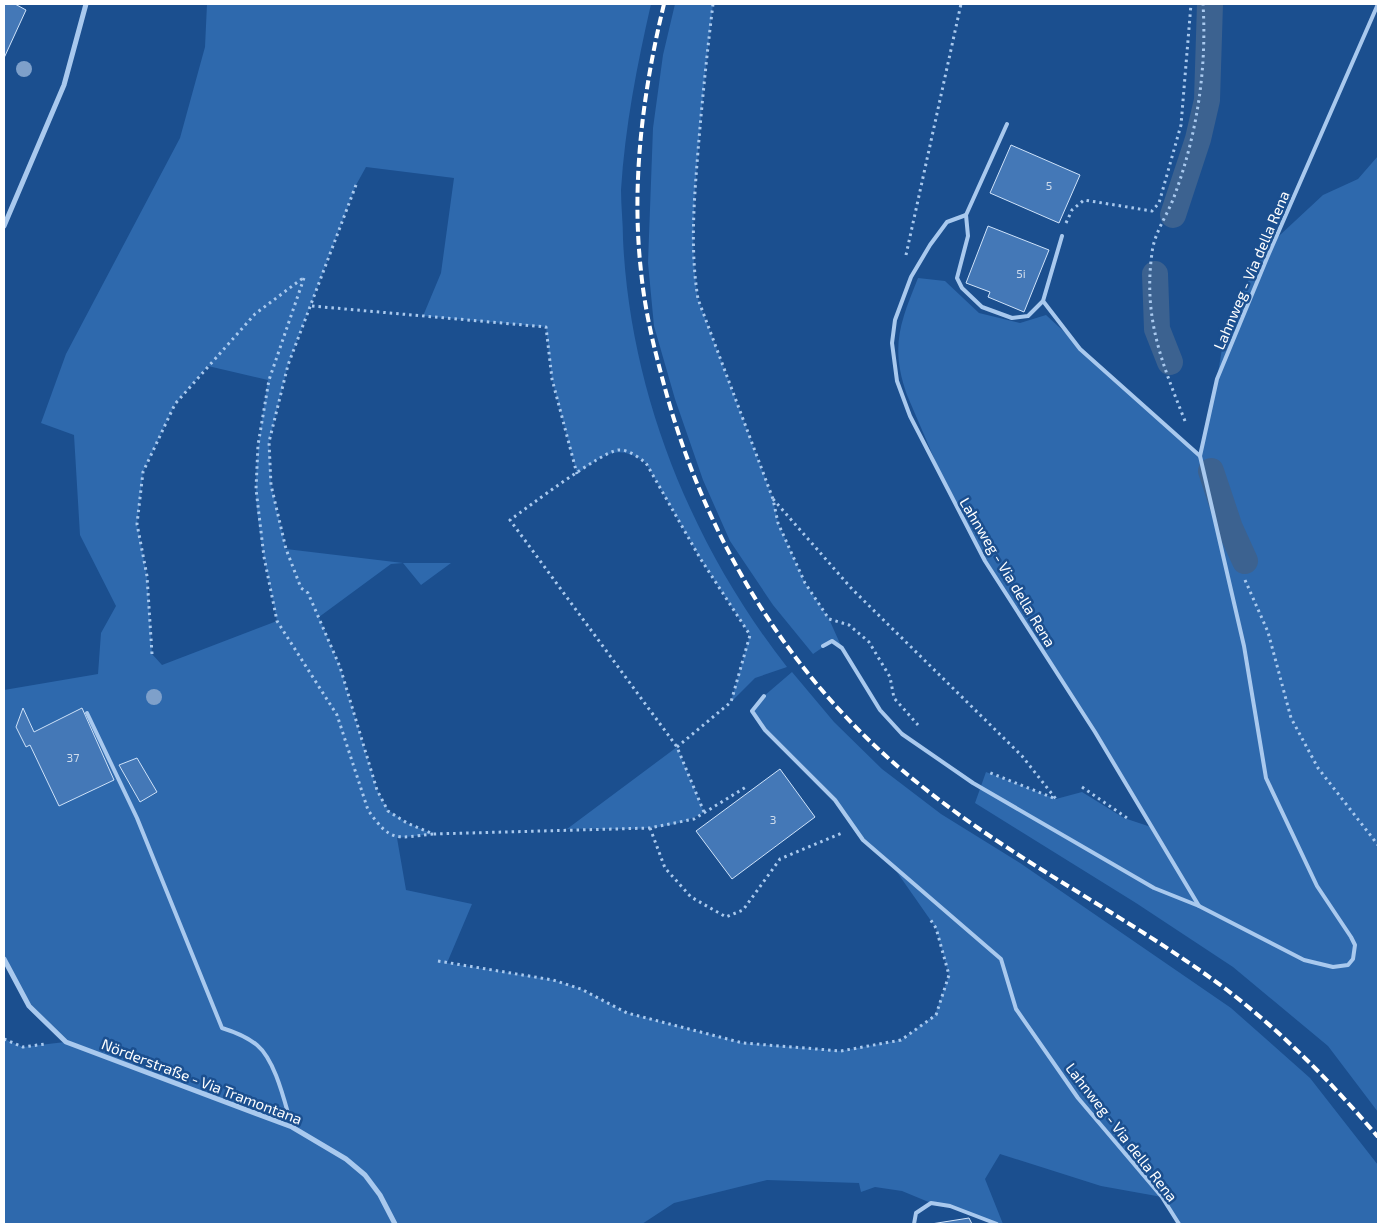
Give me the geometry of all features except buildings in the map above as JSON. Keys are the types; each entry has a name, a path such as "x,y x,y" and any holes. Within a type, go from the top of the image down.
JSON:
{"street":[{"path":"4,226 64,85 86,4"},
{"name":"Nörderstraße - Via Tramontana","path":"4,959 30,1006 66,1042 292,1127 346,1159 365,1175 380,1195 395,1224"}],"lane":[{"name":"Lahnweg - Via della Rena","path":"1200,456 1217,379 1267,258 1378,4"},
{"path":"1007,124 966,215 968,236 957,278 962,288 982,307 1012,318 1028,316 1043,301 1062,236"},
{"name":"Lahnweg - Via della Rena","path":"966,215 947,222 930,245 911,277 896,320 892,343 897,381 910,416 985,561 1095,732 1199,906"},
{"path":"823,646 832,641 842,648 880,710 902,734 973,783 1154,888 1199,906 1304,960 1333,967 1348,965 1353,959 1354,945 1351,938 1317,886 1266,778 1244,646 1206,490 1200,456 1080,349 1043,301"},
{"name":"Lahnweg - Via della Rena","path":"764,696 752,711 765,730 835,800 863,840 1001,959 1016,1009 1078,1098 1162,1197 1179,1224"},
{"path":"87,713 137,818 222,1028 242,1035 259,1046 275,1072 292,1127"},
{"path":"914,1224 916,1213 931,1203 950,1206 997,1224"}],"path":[{"path":"713,4 705,70 692,226 694,271 700,306 773,499 778,523 805,583 829,619 850,625 868,642 890,677 894,698 919,727"},
{"path":"911,277 906,254 962,4"},
{"path":"1062,236 1072,210 1084,200 1152,211 1159,203 1181,125 1191,4"},
{"path":"1188,429 1162,365 1154,336 1151,268 1156,237 1174,197 1200,102 1205,49 1203,4"},
{"path":"356,185 312,306 288,365 269,442 271,485 284,540 301,588 308,593 340,667 377,790 388,811 407,823 434,834"},
{"path":"152,654 147,576 137,524 143,472 175,404 255,314 304,278 269,380 258,445 256,489 264,557 277,621 337,715 368,810 378,824 388,834 397,838 434,834 650,828 694,819 746,787"},
{"path":"312,306 546,326 552,379 577,474"},
{"path":"678,747 731,702 750,635 700,558 646,463 633,454 618,450 597,460 510,520 678,747 704,812"},
{"path":"773,499 852,589 1022,756 1056,798 986,772"},
{"path":"1245,578 1268,632 1291,718 1318,768 1378,845"},
{"path":"1082,787 1124,818 1152,828"},
{"path":"650,828 665,868 691,897 726,916 743,910 780,858 855,828"},
{"path":"438,961 553,980 581,989 627,1013 743,1043 840,1051 901,1040 936,1014 950,975 936,928 925,912"},
{"path":"4,1039 22,1046 66,1042"}],"shaded area":[{"path":"207,4 651,4 632,96 621,190 628,297 638,354 653,410 672,465 695,519 722,571 753,620 787,667 755,678 731,702 750,635 700,558 646,463 627,453 618,452 595,461 577,474 552,379 546,327 423,316 441,273 454,178 366,167 356,185 288,365 269,442 271,485 286,549 403,563 391,564 319,617 340,667 377,790 388,810 407,823 433,834 397,838 406,890 472,904 447,963 553,980 581,989 627,1013 743,1043 841,1051 901,1040 935,1015 949,975 936,928 892,865 863,840 835,800 765,730 752,711 764,696 792,672 834,722 882,769 941,814 1020,863 1231,1008 1310,1078 1378,1165 1378,1224 1179,1224 1162,1197 1101,1186 1000,1154 985,1179 1003,1224 997,1224 963,1210 931,1203 902,1191 875,1187 861,1192 859,1183 767,1180 674,1203 642,1224 4,1224 4,1039 23,1047 65,1042 29,1006 4,959 4,690 98,674 101,633 116,606 80,535 74,435 41,423 66,354 180,138 205,47","holes":["208,366 268,380 257,460 256,487 258,520 277,621 162,665 152,654 147,576 137,524 143,472 175,404","23,708 34,732 82,708 114,780 59,806 30,745 26,747 16,727","137,759 157,793 140,802 119,765"]},
{"path":"675,4 713,4 701,114 694,207 693,244 698,299 773,499 778,523 805,583 829,619 842,648 832,641 813,654 773,605 730,541 703,480 675,399 654,326 648,263 653,128 663,55"},
{"path":"1378,156 1378,1112 1328,1046 1233,967 1136,903 975,803 986,772 1056,799 1082,792 1124,818 1151,827 1095,732 985,561 952,500 907,395 899,363 898,349 902,322 918,278 945,281 979,313 1020,323 1046,315 1199,456 1217,379 1227,319 1267,247 1323,195 1358,179"},
{"path":"403,563 451,563 421,585"},
{"path":"677,747 704,812 689,820 655,827 637,829 567,829"}],"waterway":[{"path":"1173,215 1198,139 1207,100 1210,4"},
{"path":"1155,274 1157,329 1170,362"},
{"path":"1211,471 1230,528 1245,561"}],"railway":[{"path":"664,4 650,70 638,171 638,238 645,302 662,377 684,450 706,506 733,559 763,611 797,660 836,706 878,749 960,816 1190,963 1248,1006 1307,1060 1378,1137"}]}
